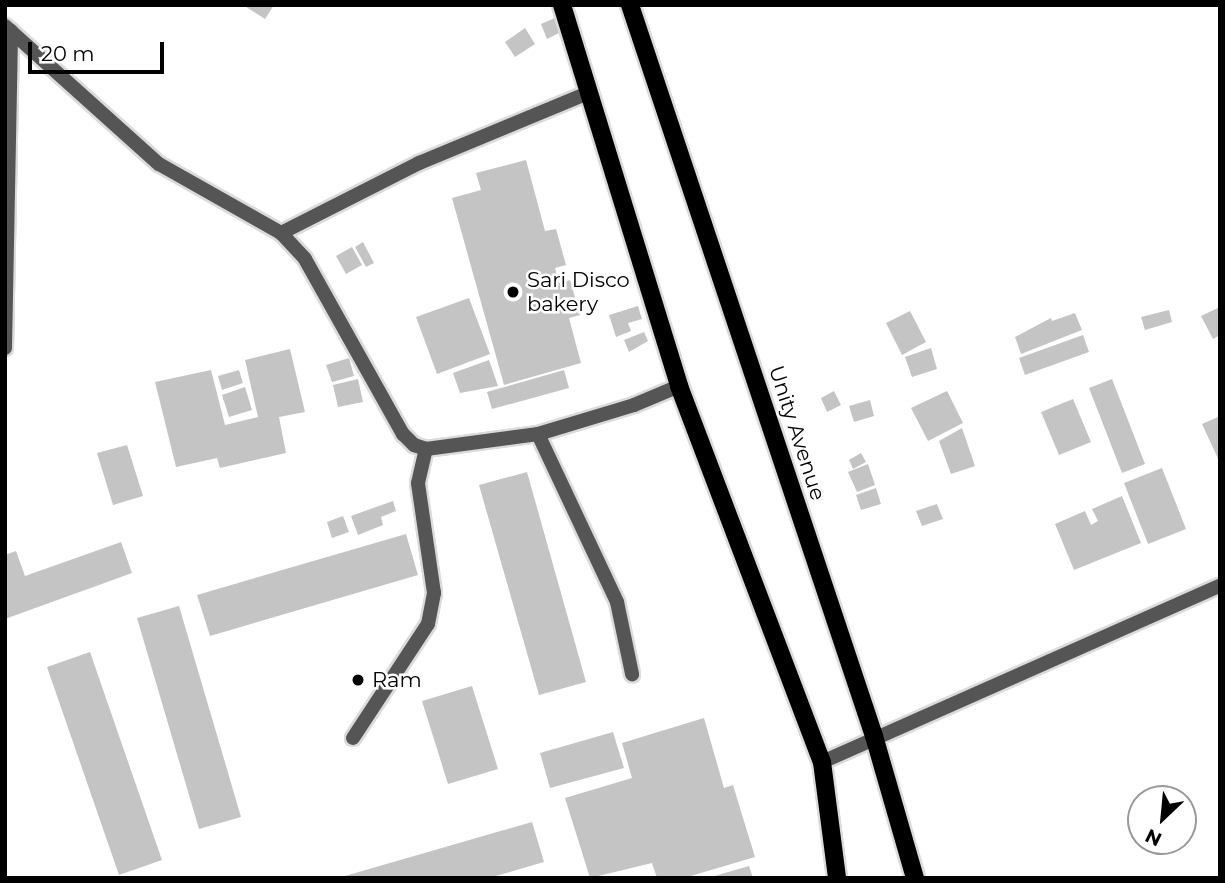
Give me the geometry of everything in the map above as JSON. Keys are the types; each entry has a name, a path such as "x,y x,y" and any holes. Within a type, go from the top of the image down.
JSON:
{"main road":[{"path":"562,5 679,386 822,762 837,878"},
{"name":"Unity Avenue","path":"629,5 874,736 915,878"}],"street":[{"path":"5,348 8,29"},
{"path":"8,29 159,163 281,233 305,259 403,434 426,449 538,434 634,405 679,386"},
{"path":"281,233 419,163 588,93"},
{"path":"538,434 617,602 632,674"},
{"path":"352,738 428,624 434,593 418,483 426,449"},
{"path":"822,762 874,736 1220,586"}],"building":[{"path":"243,5 274,5 265,19"},
{"path":"557,17 563,31 547,39 541,24"},
{"path":"525,28 535,44 515,57 505,42"},
{"path":"526,160 545,231 556,229 566,265 555,268 559,283 570,280 580,315 569,318 581,363 504,385 452,198 481,190 476,173"},
{"path":"363,242 374,263 366,267 355,247"},
{"path":"352,247 362,265 346,274 336,256"},
{"path":"469,298 490,354 437,374 416,317"},
{"path":"638,306 642,319 628,323 631,331 616,337 609,315"},
{"path":"1220,307 1220,335 1213,339 1201,316"},
{"path":"1169,310 1172,322 1145,330 1141,317"},
{"path":"910,311 926,342 902,355 886,323"},
{"path":"1075,313 1082,330 1021,354 1015,337 1051,318 1052,321"},
{"path":"644,332 648,341 629,352 624,340"},
{"path":"1083,335 1089,352 1025,375 1019,358"},
{"path":"931,348 937,369 912,377 905,357"},
{"path":"290,349 305,412 279,417 286,453 220,468 217,458 176,467 155,382 211,370 225,425 258,417 245,360"},
{"path":"349,358 354,376 332,382 326,365"},
{"path":"489,360 498,386 460,393 453,373"},
{"path":"239,370 243,383 222,390 218,376"},
{"path":"564,370 569,388 492,409 487,392"},
{"path":"358,379 363,402 338,407 333,385"},
{"path":"1112,379 1145,464 1122,473 1089,388"},
{"path":"245,387 252,410 229,417 222,395"},
{"path":"834,391 841,405 827,412 821,398"},
{"path":"947,391 963,423 928,441 911,408"},
{"path":"1073,399 1091,442 1059,455 1041,412"},
{"path":"870,400 874,416 854,422 849,406"},
{"path":"1220,416 1220,463 1202,424"},
{"path":"962,428 975,466 951,474 939,441"},
{"path":"127,445 143,496 113,505 97,453"},
{"path":"861,453 866,462 853,469 849,460"},
{"path":"868,464 875,485 857,492 848,472"},
{"path":"1162,468 1186,529 1148,544 1124,483"},
{"path":"527,472 586,682 539,695 479,485"},
{"path":"876,488 881,504 861,510 856,495"},
{"path":"1122,496 1141,543 1074,570 1055,524 1085,511 1091,525 1098,521 1092,509"},
{"path":"393,501 396,511 381,517 383,525 358,535 351,516"},
{"path":"937,504 943,519 922,526 916,511"},
{"path":"343,516 349,532 332,538 327,522"},
{"path":"406,534 418,575 210,636 197,595"},
{"path":"121,542 132,573 5,619 5,555 16,551 25,576"},
{"path":"179,606 241,817 199,829 137,618"},
{"path":"90,652 162,860 119,875 47,667"},
{"path":"472,686 498,769 448,784 422,701"},
{"path":"704,718 724,788 733,785 755,857 684,878 657,878 652,863 590,878 565,798 632,778 622,743"},
{"path":"613,732 624,768 550,788 540,753"},
{"path":"532,822 544,862 489,878 338,878"},
{"path":"749,866 753,878 711,878 711,877"}],"place":[{"name":"Sari Disco bakery","path":"513,292"},
{"name":"Ram","path":"358,680"}]}
